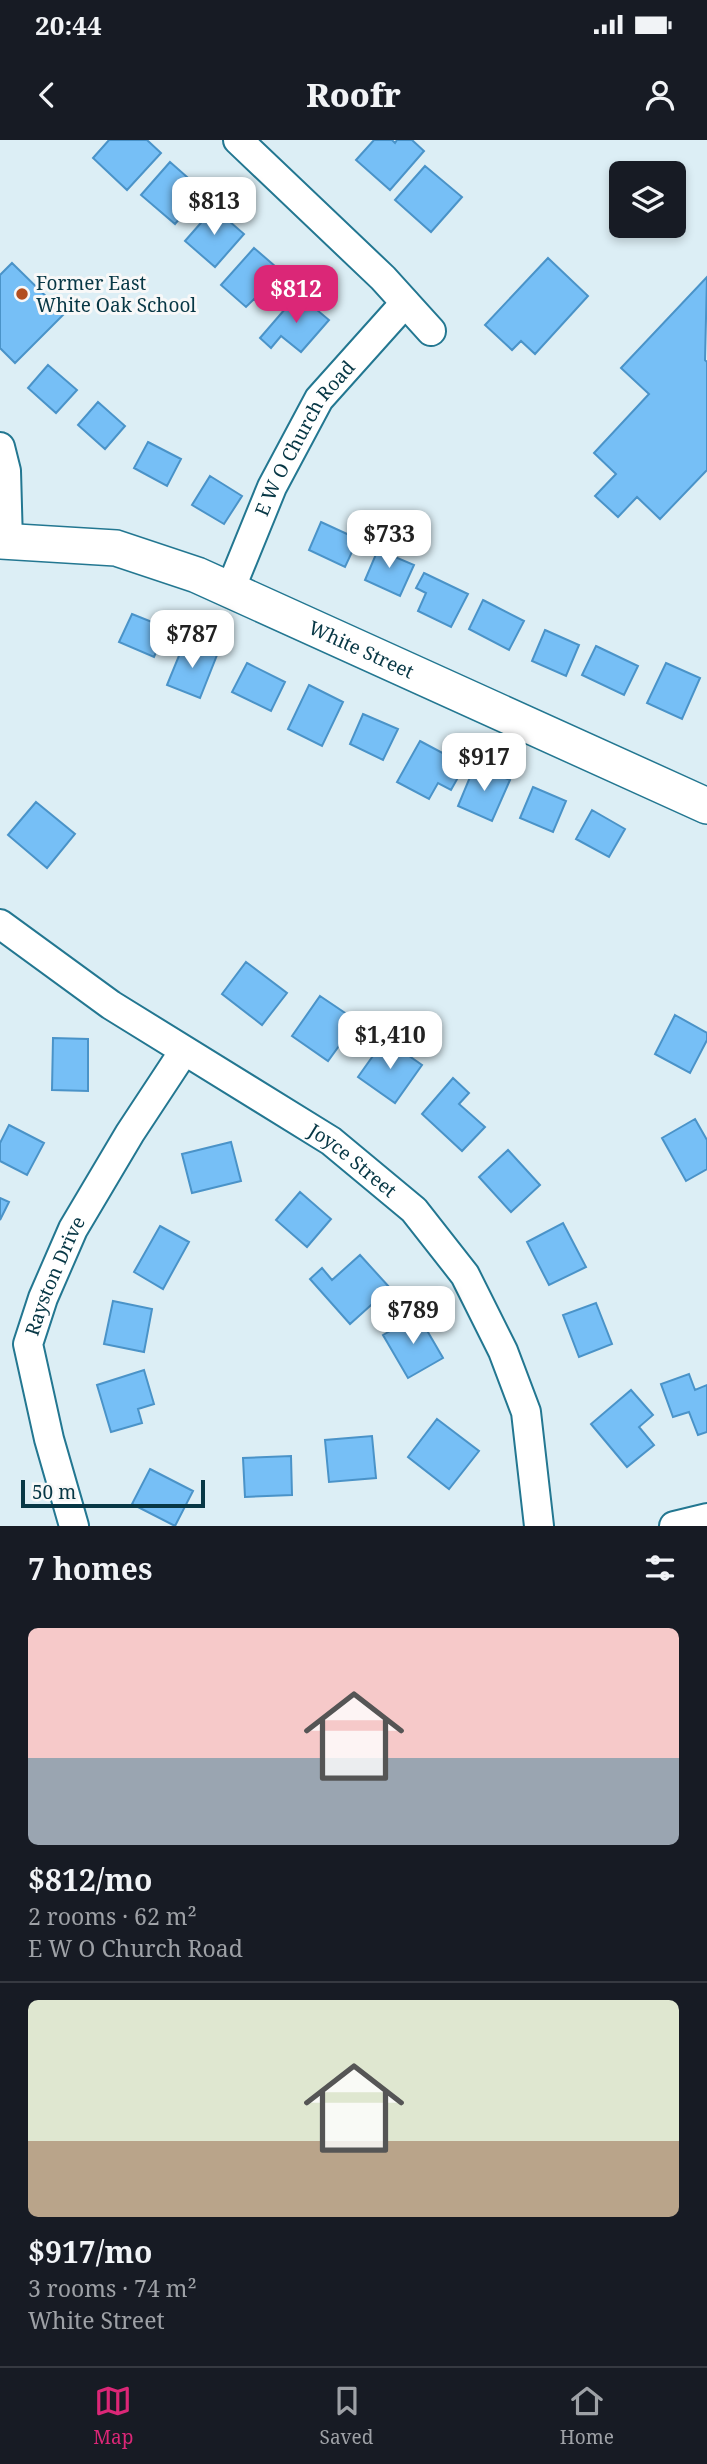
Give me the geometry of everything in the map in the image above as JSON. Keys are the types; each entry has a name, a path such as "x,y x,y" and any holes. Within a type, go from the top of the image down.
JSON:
{"street":[{"path":"238,140 383,278 431,331"},
{"name":"E W O Church Road","path":"230,590 272,487 318,399 405,303"},
{"path":"0,447 6,471 4,541"},
{"name":"White Street","path":"4,541 116,548 197,575 707,806"},
{"name":"Joyce Street","path":"0,924 111,1005 331,1141 414,1210 465,1275 503,1351 526,1412 539,1526"},
{"name":"Rayston Drive","path":"74,1526 49,1439 29,1344 43,1298 73,1229 130,1133 184,1051"},
{"path":"674,1526 707,1518"}],"building":[{"path":"109,140 147,140 161,153 127,190 93,158"},
{"path":"374,140 392,140 395,143 397,140 412,140 424,151 390,190 356,160"},
{"path":"170,162 203,191 175,224 141,195"},
{"path":"425,166 462,197 431,232 395,200"},
{"path":"214,208 244,234 215,267 185,241"},
{"path":"254,248 290,279 265,308 254,299 246,307 221,285"},
{"path":"548,258 588,296 535,354 521,341 512,350 485,325"},
{"name":"Former East White Oak School","path":"12,263 64,314 15,363 0,348 0,275"},
{"path":"707,277 707,470 660,519 637,497 618,517 595,496 616,474 594,453 649,394 621,368"},
{"path":"298,294 329,320 301,352 281,336 271,348 260,338"},
{"path":"48,365 77,390 56,413 28,388"},
{"path":"98,402 125,426 105,449 78,425"},
{"path":"148,442 181,459 167,486 134,468"},
{"path":"210,476 242,496 224,524 192,505"},
{"path":"321,522 358,539 345,567 309,550"},
{"path":"382,540 399,548 395,557 414,565 400,596 365,580"},
{"path":"424,573 468,594 451,627 418,611 426,593 416,588"},
{"path":"483,600 524,621 509,650 469,629"},
{"path":"132,614 167,628 154,657 119,642"},
{"path":"545,630 579,645 566,676 532,661"},
{"path":"185,641 217,655 200,698 167,685"},
{"path":"596,646 638,666 624,695 582,675"},
{"path":"247,663 285,682 271,711 232,692"},
{"path":"666,663 700,678 682,719 647,703"},
{"path":"309,685 343,702 322,746 288,729"},
{"path":"363,714 398,729 383,760 350,744"},
{"path":"420,741 465,765 451,790 438,783 429,799 397,782"},
{"path":"475,765 510,780 492,821 458,806"},
{"path":"533,787 566,801 553,832 520,818"},
{"path":"36,802 75,834 47,868 8,835"},
{"path":"592,810 625,829 609,857 576,839"},
{"path":"246,962 287,993 262,1025 222,994"},
{"path":"320,996 357,1021 328,1061 292,1036"},
{"path":"675,1015 707,1033 707,1040 690,1073 655,1054"},
{"path":"53,1038 88,1039 88,1091 52,1090"},
{"path":"385,1039 422,1065 395,1103 358,1077"},
{"path":"453,1078 469,1093 459,1104 485,1127 462,1151 422,1114"},
{"path":"695,1119 707,1140 707,1169 686,1181 662,1138"},
{"path":"9,1125 44,1143 27,1175 0,1161 0,1143"},
{"path":"231,1142 241,1181 192,1193 182,1154"},
{"path":"508,1150 540,1185 511,1212 479,1177"},
{"path":"300,1192 331,1219 307,1247 276,1220"},
{"path":"0,1198 9,1202 0,1220"},
{"path":"563,1223 586,1267 549,1285 527,1242"},
{"path":"160,1226 189,1242 163,1289 134,1272"},
{"path":"360,1255 390,1288 350,1324 310,1279 322,1268 332,1280"},
{"path":"113,1301 152,1309 144,1352 104,1344"},
{"path":"596,1303 612,1344 579,1357 563,1315"},
{"path":"418,1315 443,1358 408,1378 383,1335"},
{"path":"144,1370 154,1404 138,1409 142,1423 111,1432 97,1385"},
{"path":"689,1374 695,1390 707,1385 707,1432 698,1435 689,1412 673,1417 661,1384"},
{"path":"631,1390 653,1415 639,1427 654,1445 627,1467 591,1424"},
{"path":"437,1419 479,1451 449,1489 408,1457"},
{"path":"372,1436 376,1478 329,1482 325,1440"},
{"path":"291,1456 292,1495 245,1497 243,1458"},
{"path":"150,1469 193,1491 175,1526 132,1504"}],"place":[{"name":"Former East White Oak School","path":"22,294"}]}
